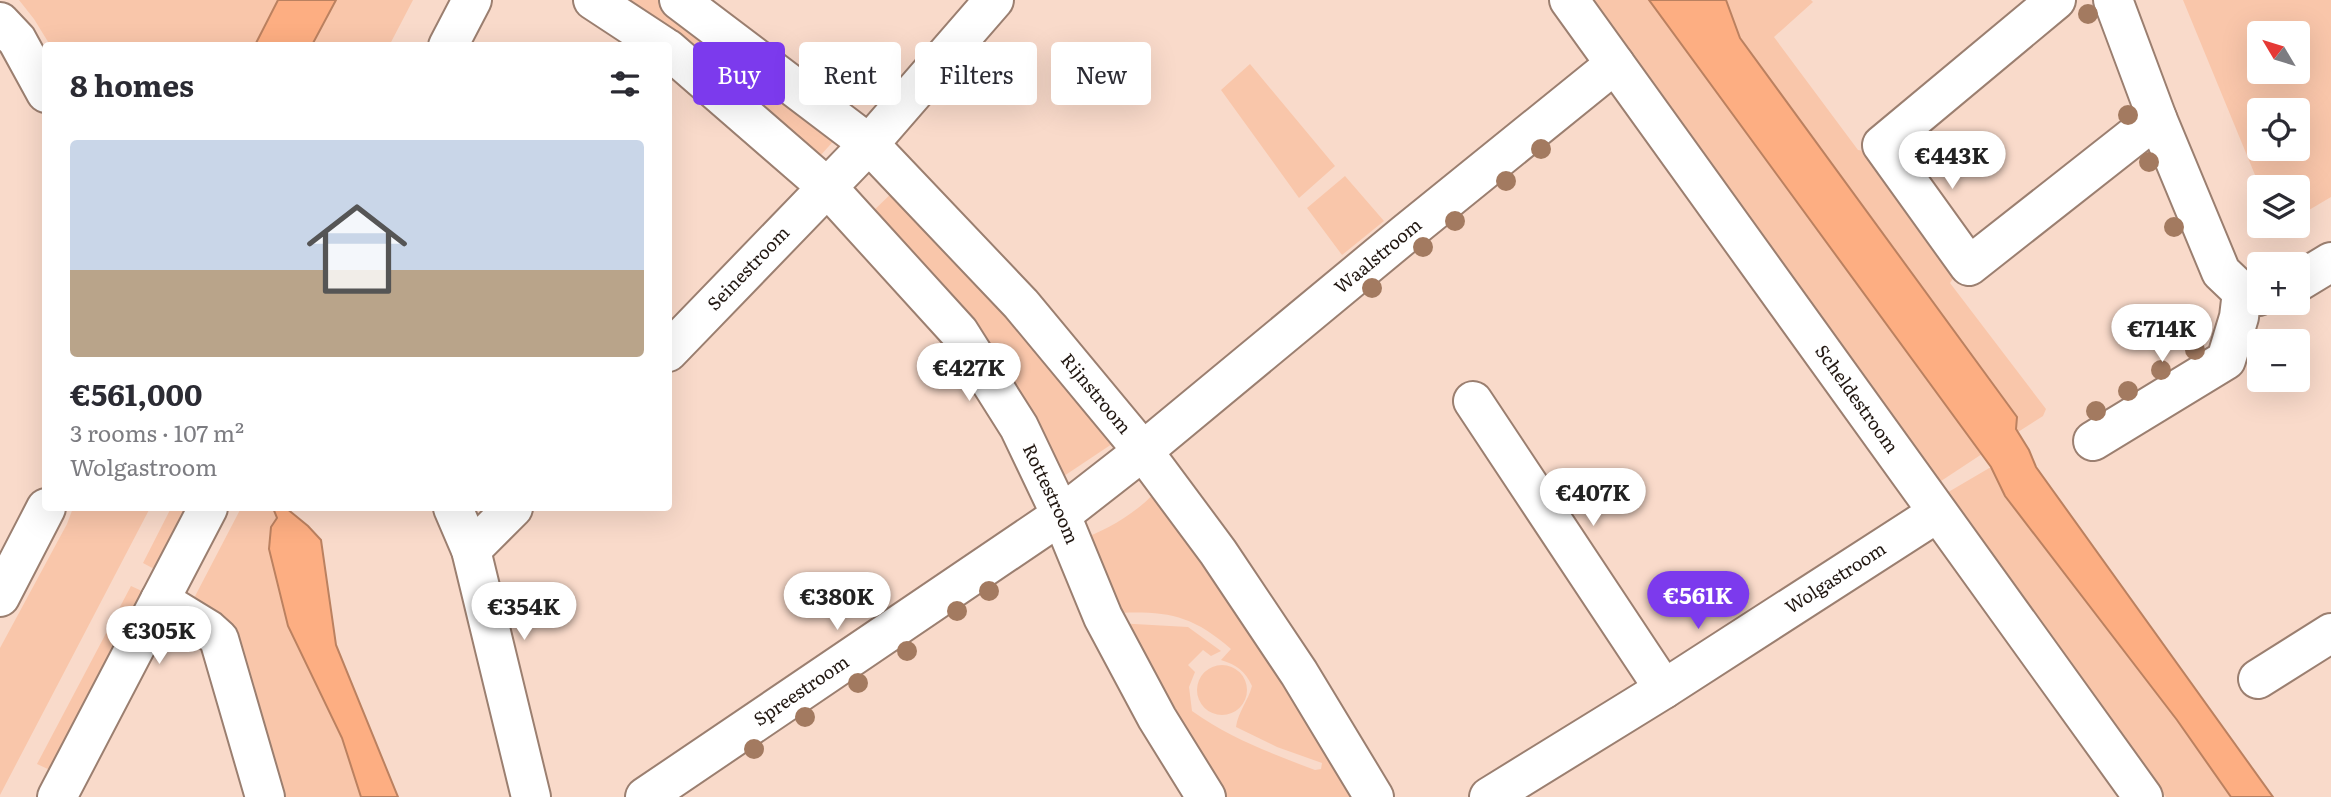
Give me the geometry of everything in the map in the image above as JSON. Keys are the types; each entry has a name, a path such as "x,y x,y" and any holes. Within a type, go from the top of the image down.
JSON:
{"street":[{"path":"450,42 472,0"},
{"path":"593,0 657,42"},
{"name":"Rijnstroom","path":"679,0 869,144 1021,304 1143,451 1226,563 1299,673 1374,797"},
{"name":"Seinestroom","path":"672,348 869,144 994,0"},
{"name":"Scheldestroom","path":"1569,0 2143,797"},
{"path":"2056,0 1882,145 1969,266 2157,118"},
{"path":"2113,0 2157,118 2221,272 2247,291"},
{"path":"0,22 17,40 42,86"},
{"name":"Rottestroom","path":"672,53 828,188 959,332 1019,427 1061,514 1103,617 1157,718 1206,797"},
{"name":"Waalstroom","path":"1061,514 1143,451 1615,64"},
{"path":"2310,275 2331,262"},
{"path":"2093,441 2226,360 2239,317 2247,302"},
{"path":"1473,401 1664,689"},
{"path":"0,597 44,511"},
{"path":"57,797 206,511"},
{"path":"454,511 471,550 531,797"},
{"path":"471,550 510,511"},
{"name":"Wolgastroom","path":"1489,797 1664,689 1937,513"},
{"name":"Spreestroom","path":"645,797 1061,514"},
{"path":"160,600 219,639 265,797"},
{"path":"2258,679 2331,633"}],"shaded area":[{"path":"19,0 413,0 391,42 48,42"},
{"path":"278,0 336,0 314,42 257,42"},
{"path":"612,0 667,0 720,42 693,42 693,61 672,45 672,42 668,42"},
{"path":"1586,0 1649,0 1982,454 1938,483"},
{"path":"1649,0 1726,0 1740,38 2017,417 2016,429 2036,467 2273,797 2231,797 2177,720 2005,496 1991,467"},
{"path":"1726,0 1813,2 1774,37 1858,150 1875,153 1957,273 1950,283 2046,409 2043,416 2018,432 2017,417 1740,38"},
{"path":"2183,0 2331,0 2331,197 2310,209 2310,175 2255,175 2249,161 2310,161 2310,98 2247,98 2247,155"},
{"path":"1250,64 1335,166 1299,198 1221,90"},
{"path":"785,94 838,136 820,156 752,105 785,105"},
{"path":"1345,176 1384,221 1342,255 1307,208"},
{"path":"896,189 997,302 1115,442 1055,482 869,215"},
{"path":"1991,467 2005,496 2177,720 2231,797 2166,797 1945,494"},
{"path":"1154,493 1236,606 1356,797 1215,797 1116,623 1188,627 1221,651 1211,656 1203,650 1188,665 1195,672 1189,687 1192,711 1237,737 1282,758 1315,770 1321,769 1322,763 1277,747 1236,727 1252,686 1240,669 1221,660 1231,649 1216,637 1189,621 1176,617 1147,613 1112,613 1080,539 1120,520"},
{"path":"72,511 148,511 0,795 0,648"},
{"path":"169,511 186,511 156,570 143,563"},
{"path":"239,511 274,511 277,518 269,549 288,626 342,738 361,797 277,797 192,602"},
{"path":"274,511 290,511 321,540 336,645 398,797 361,797 342,738 288,626 269,549 271,527 277,518"},
{"path":"131,586 144,592 50,770 37,764"},
{"path":"1222,665 1240,672 1247,690 1240,708 1222,715 1204,708 1197,690 1204,672"}]}
